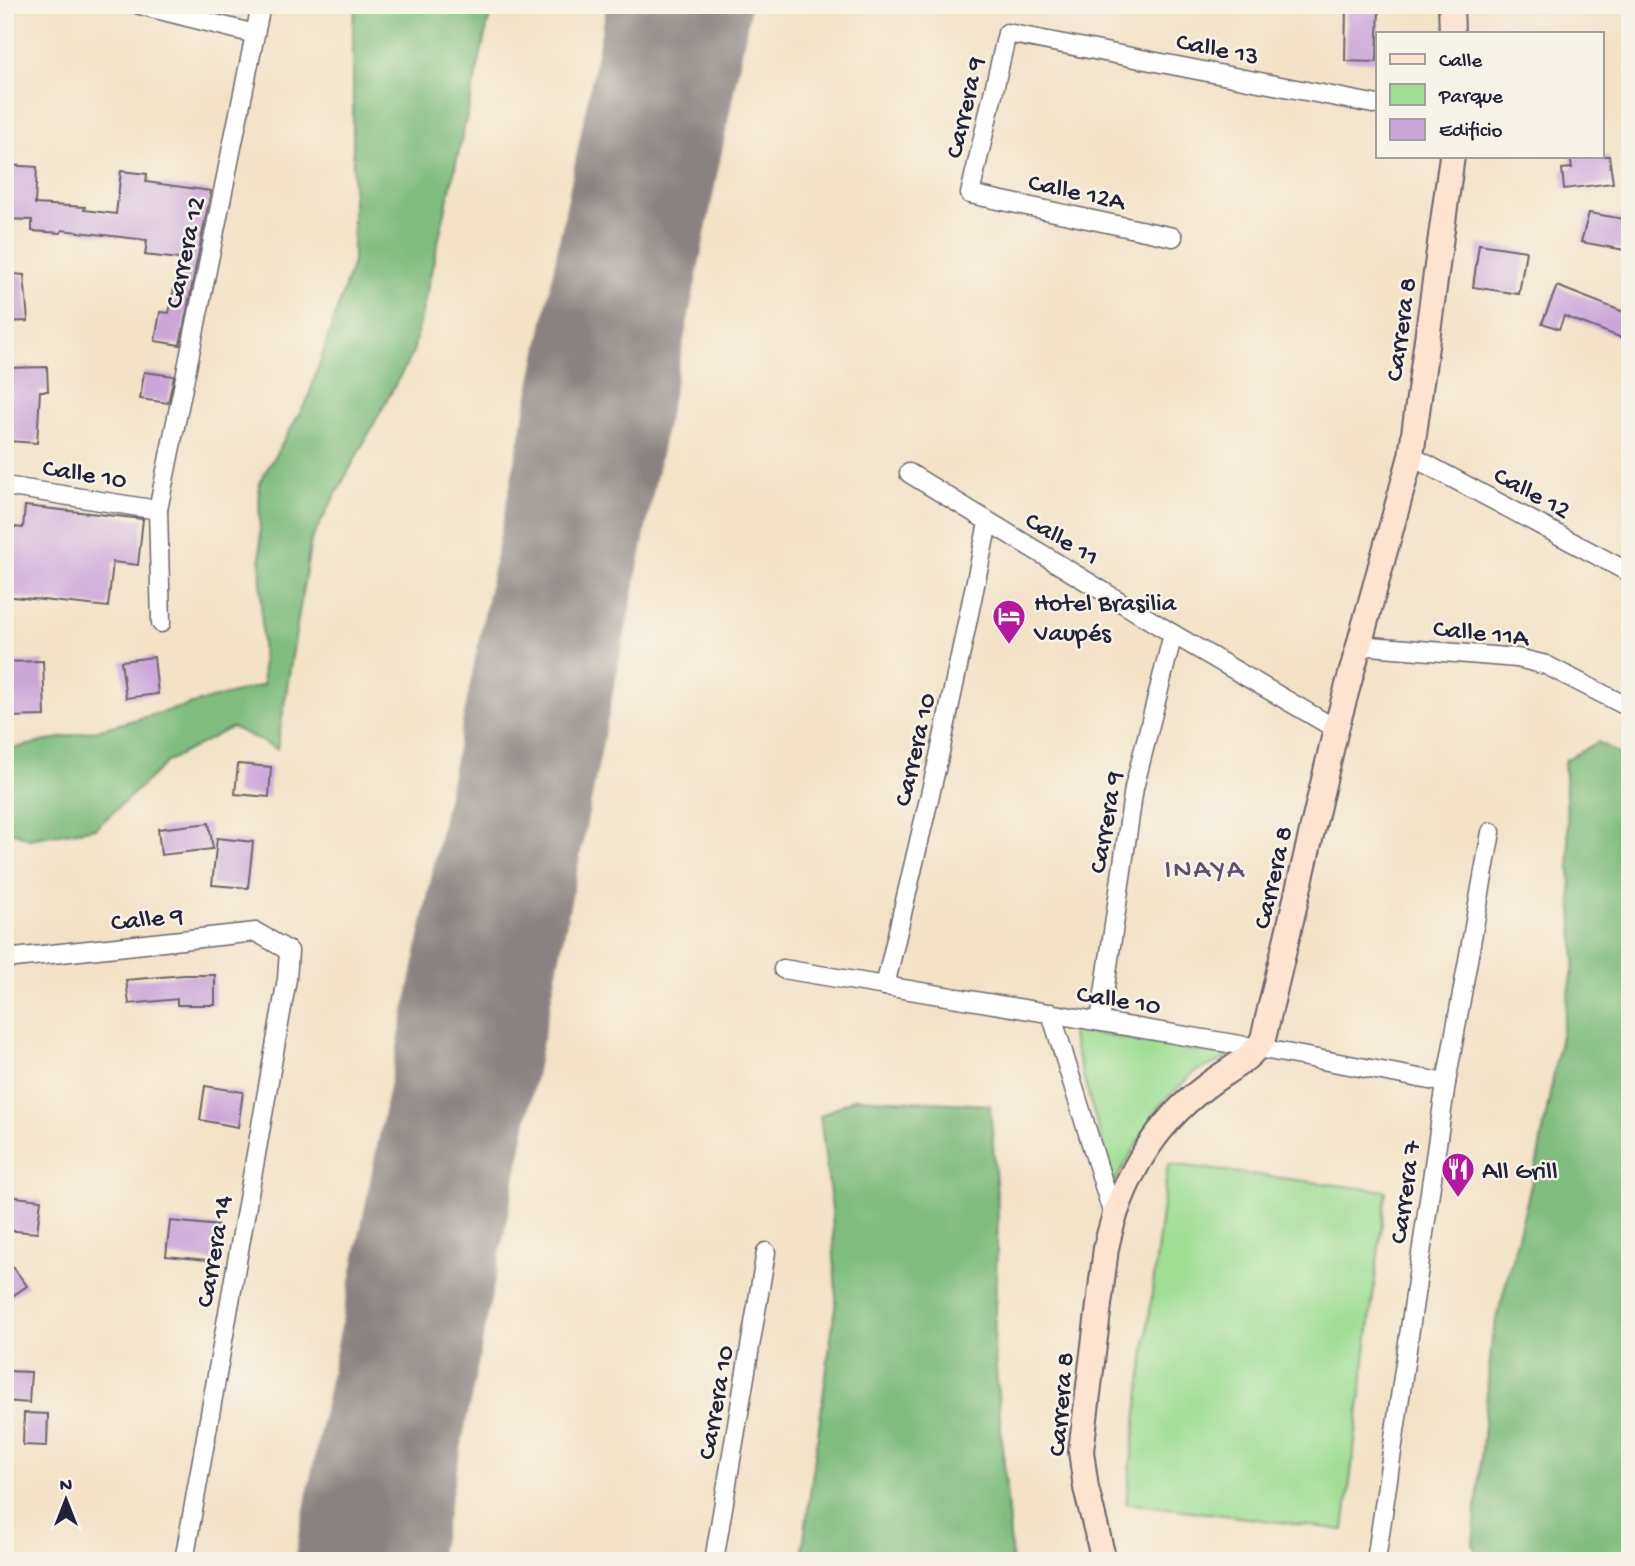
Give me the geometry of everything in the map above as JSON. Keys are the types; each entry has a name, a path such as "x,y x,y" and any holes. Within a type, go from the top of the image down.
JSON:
{"street":[{"path":"140,5 255,34"},
{"name":"Carrera 12","path":"161,623 158,510 261,5"},
{"path":"1451,5 1452,32"},
{"name":"Calle 13","path":"1007,33 1376,105"},
{"name":"Carrera 9","path":"970,194 1007,33"},
{"name":"Carrera 8","path":"1104,1561 1086,1488 1081,1451 1106,1248 1113,1215 1125,1186 1143,1155 1168,1122 1205,1087 1252,1055 1258,1048 1267,1025 1336,729 1411,456 1452,158"},
{"name":"Calle 12A","path":"970,194 1173,237"},
{"name":"Calle 12","path":"1411,456 1630,573"},
{"name":"Calle 11","path":"909,473 1173,634 1336,729"},
{"name":"Calle 10","path":"5,486 158,510"},
{"name":"Carrera 10","path":"885,986 940,752 988,523"},
{"name":"Carrera 9","path":"1100,1021 1135,788 1173,634"},
{"name":"Calle 11A","path":"1359,646 1517,658 1545,665 1630,708"},
{"name":"Carrera 7","path":"1376,1561 1446,1083 1491,832"},
{"name":"Calle 9","path":"5,959 257,932 289,951"},
{"name":"Carrera 14","path":"184,1561 289,951"},
{"name":"Calle 10","path":"783,969 1258,1048 1446,1083"},
{"path":"1051,1013 1113,1215"},
{"name":"Carrera 10","path":"714,1561 766,1252"}],"green space":[{"path":"357,5 492,5 413,352 311,540 277,749 232,727 168,761 96,828 29,839 5,829 5,750 97,730 263,685 259,483 307,401 353,262 353,22"},
{"path":"1598,742 1630,760 1630,1561 1481,1561 1473,1544 1492,1338 1538,1158 1575,960 1564,761"},
{"path":"1070,1030 1233,1056 1194,1072 1158,1107 1114,1184"},
{"path":"855,1098 990,1105 998,1210 994,1345 1012,1561 801,1561 836,1300 832,1210 820,1116"},
{"path":"1168,1164 1386,1191 1344,1530 1126,1503"}],"building":[{"path":"1346,5 1379,9 1376,62 1345,61"},
{"path":"1609,156 1613,183 1564,189 1562,169 1572,168 1570,158"},
{"path":"5,165 37,167 35,204 85,207 84,210 116,214 121,171 147,174 146,182 211,191 180,345 155,341 160,312 169,313 180,259 145,255 147,240 62,230 61,233 32,231 32,220 5,219"},
{"path":"1589,213 1630,220 1630,251 1581,242"},
{"path":"1479,244 1526,251 1519,294 1473,287"},
{"path":"5,273 24,275 28,321 5,322"},
{"path":"1557,286 1629,314 1622,338 1564,316 1559,329 1542,323"},
{"path":"47,367 48,391 40,391 37,443 7,441 9,392 5,392 5,368"},
{"path":"144,372 174,376 168,403 140,399"},
{"path":"25,506 143,519 138,565 113,562 108,607 5,596 5,526 23,528"},
{"path":"154,657 158,694 126,698 121,661"},
{"path":"43,661 45,716 5,717 5,662"},
{"path":"238,764 271,767 269,797 235,794"},
{"path":"209,823 213,849 161,855 158,829"},
{"path":"217,838 253,842 248,888 212,885"},
{"path":"215,975 215,1005 177,1005 177,999 129,1004 126,980"},
{"path":"205,1086 243,1092 238,1127 200,1120"},
{"path":"8,1196 41,1200 37,1233 5,1230"},
{"path":"170,1221 220,1226 217,1261 166,1256"},
{"path":"5,1256 27,1286 5,1301"},
{"path":"5,1371 31,1372 29,1403 5,1401"},
{"path":"24,1413 48,1414 47,1446 23,1445"}],"runway":[{"path":"366,1561 679,5"}],"place":[{"name":"Hotel Brasilia Vaupés","path":"1009,646"},
{"name":"All Grill","path":"1458,1199"}],"district":[{"name":"INAYA","path":"1205,867"}]}
